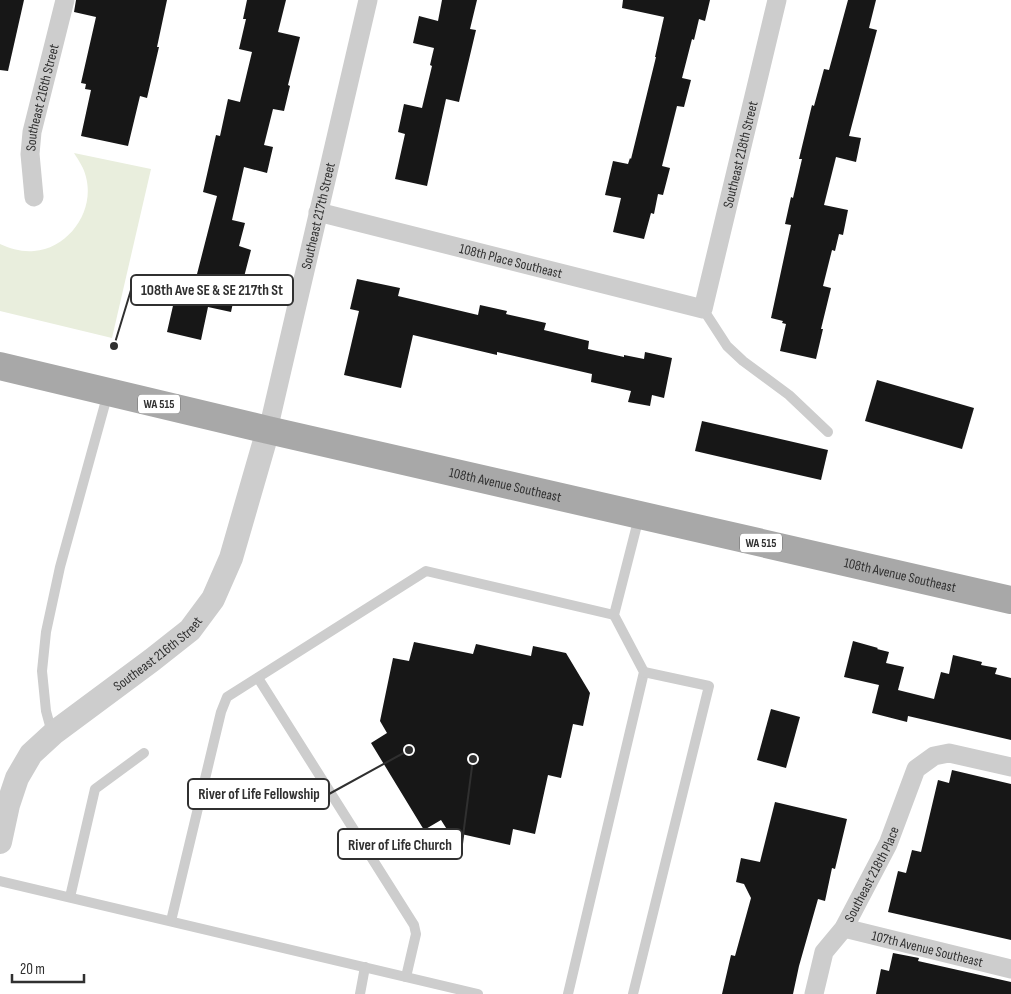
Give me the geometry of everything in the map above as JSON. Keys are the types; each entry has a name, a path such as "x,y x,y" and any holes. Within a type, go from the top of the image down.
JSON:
{"main road":[{"name":"108th Avenue Southeast","path":"0,366 268,430 1011,600"}],"street":[{"name":"Southeast 216th Street","path":"34,197 30,154 32,132 65,0"},
{"name":"Southeast 217th Street","path":"268,430 368,0"},
{"name":"Southeast 218th Street","path":"703,309 777,0"},
{"name":"108th Place Southeast","path":"318,212 703,309"},
{"name":"Southeast 216th Street","path":"0,839 17,778 31,754 52,733 190,630 213,599 232,558 268,430"},
{"name":"Southeast 218th Place","path":"814,994 824,952 844,928 888,844 916,769 934,756 949,752 1011,767"},
{"name":"107th Avenue Southeast","path":"844,928 1011,968"}],"lane":[{"path":"703,309 727,346 743,361 789,395 828,432"},
{"path":"52,733 46,711 42,671 46,632 60,566 109,392"},
{"path":"568,994 644,672 614,615 639,515"},
{"path":"170,921 221,712 227,697 426,571 614,615"},
{"path":"633,994 709,686 644,672"},
{"path":"258,678 414,925 416,934 406,977"},
{"path":"70,897 95,789 144,753"},
{"path":"0,881 478,994"},
{"path":"360,994 365,967"}],"green space":[{"path":"74,153 151,169 112,338 0,311 0,244 12,249 25,251 47,248 58,243 68,235 83,215 88,190 83,168"}],"building":[{"path":"0,0 24,0 8,71 0,70"},
{"path":"76,0 167,0 157,47 159,47 147,98 140,96 128,146 81,136 91,90 85,89 86,84 81,83 96,17 74,12"},
{"path":"247,0 286,0 278,32 300,37 288,85 290,86 284,111 273,109 264,145 273,147 267,173 244,167 232,220 245,223 239,246 251,250 244,277 239,275 231,312 208,307 201,340 167,332 180,275 196,278 217,196 203,192 216,135 220,136 228,99 240,102 252,52 239,49 246,19 243,19"},
{"path":"442,0 477,0 470,29 476,30 459,102 446,99 427,186 395,179 405,134 398,132 404,104 422,108 432,66 430,65 434,48 413,43 419,16 438,21"},
{"path":"623,0 710,0 705,21 699,19 694,40 692,39 682,78 691,80 684,107 677,106 662,166 670,168 663,195 658,194 654,214 651,213 644,239 613,232 621,198 605,195 613,161 628,164 631,159 664,17 622,8"},
{"path":"848,0 876,0 869,28 877,30 849,136 861,138 856,162 836,157 824,205 848,210 843,235 839,234 835,251 832,250 823,286 831,288 816,359 780,351 786,324 782,323 783,321 771,318 791,225 785,224 802,159 799,159 812,105 814,106 824,69 829,70"},
{"path":"357,279 400,288 398,296 478,315 480,305 507,311 506,314 546,323 544,330 589,341 588,349 624,357 624,355 644,359 645,352 672,358 664,398 652,395 650,406 628,402 631,391 591,382 592,374 497,352 497,355 413,335 401,388 344,375 359,311 350,309"},
{"path":"877,380 974,408 962,449 865,421"},
{"path":"702,421 828,450 821,480 695,451"},
{"path":"853,641 889,652 886,663 904,667 898,690 934,699 941,672 949,674 953,655 982,662 981,665 997,668 995,674 1011,678 1011,740 908,716 907,722 872,713 879,685 844,677"},
{"path":"414,642 473,654 476,644 531,656 533,646 566,653 590,693 583,726 573,724 561,778 548,775 535,834 513,829 510,845 448,831 441,820 424,830 371,743 387,733 380,721 393,658 409,661"},
{"path":"771,709 800,717 786,768 757,760"},
{"path":"952,770 1011,784 1011,940 888,912 898,871 906,873 912,850 921,852 938,780 949,783"},
{"path":"775,802 847,819 835,869 832,868 825,901 818,899 793,994 722,994 731,955 735,956 751,898 744,884 736,882 741,858 760,862"},
{"path":"893,953 919,958 918,961 1011,982 1011,994 876,994 881,969 889,971"}],"place":[{"name":"108th Ave SE & SE 217th St","path":"114,346"},
{"name":"River of Life Fellowship","path":"409,750"},
{"name":"River of Life Church","path":"473,759"}]}
